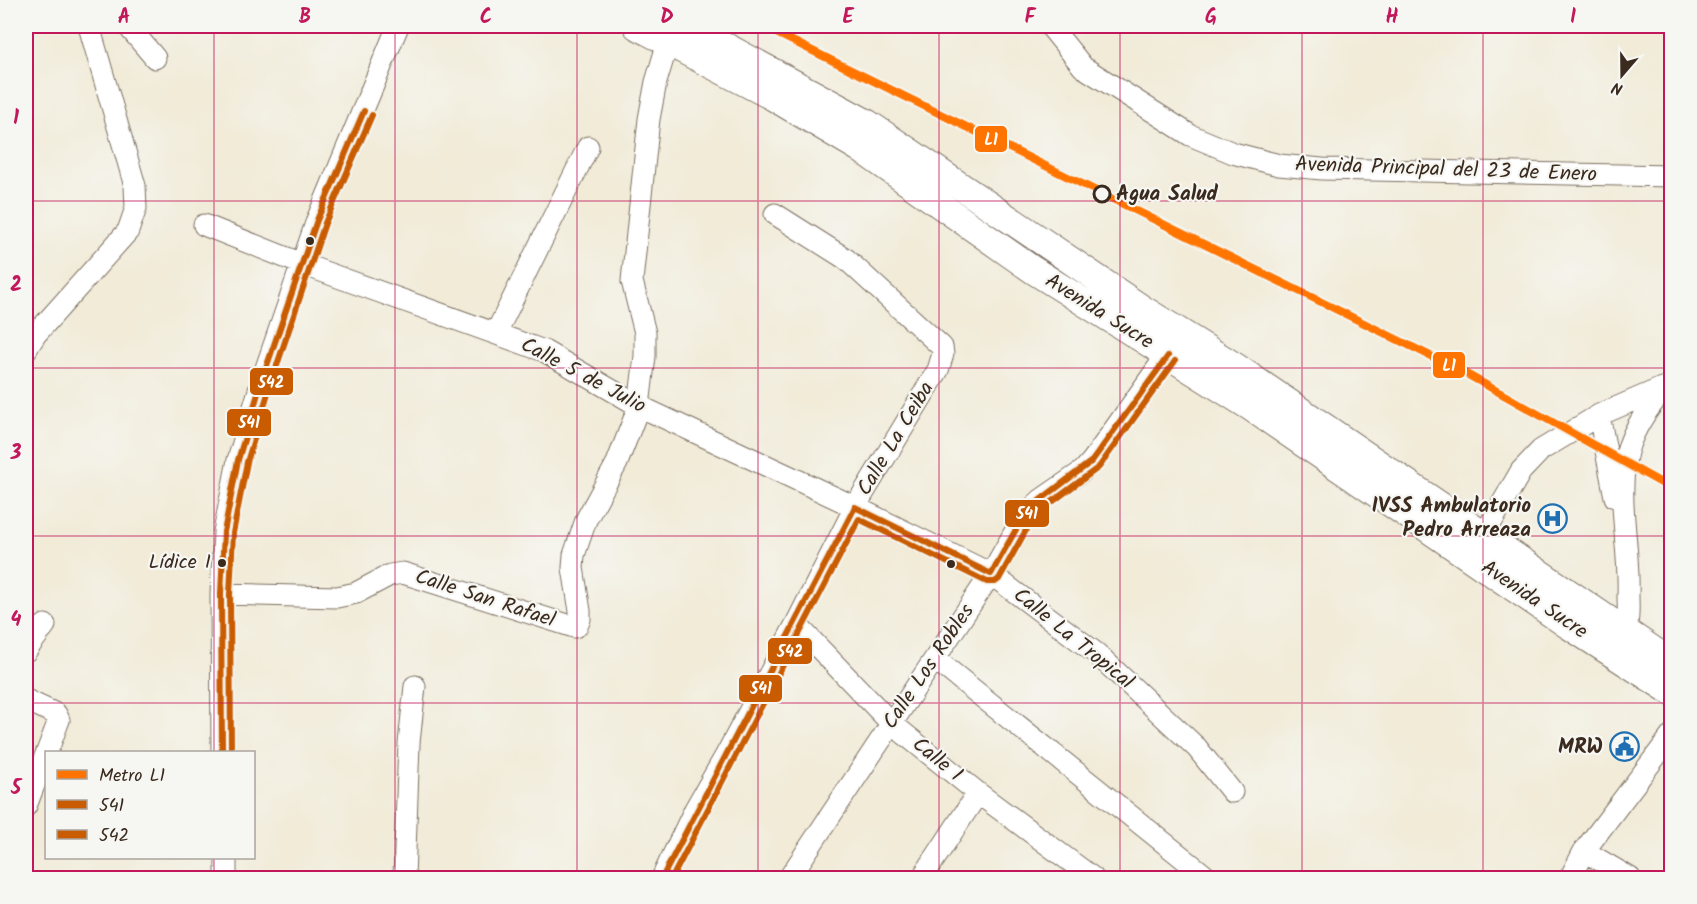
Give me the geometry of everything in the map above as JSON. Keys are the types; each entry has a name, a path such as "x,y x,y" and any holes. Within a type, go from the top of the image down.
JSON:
{"main road":[{"name":"Avenida Sucre","path":"638,26 678,34 867,123 1175,345 1252,408 1568,626 1615,640 1671,663"},
{"name":"Avenida Sucre","path":"1175,345 1236,367 1484,535 1615,640 1671,692"}],"street":[{"path":"26,350 36,334 128,231 136,208 135,186 89,26"},
{"path":"128,26 155,58"},
{"path":"222,751 221,594 224,532 238,460 263,376 316,220 398,26"},
{"name":"Avenida Principal del 23 de Enero","path":"1050,26 1083,67 1190,135 1233,153 1279,165 1322,169 1671,176"},
{"path":"639,406 645,356 645,333 632,281 649,119 656,82 678,34"},
{"path":"496,333 588,147"},
{"name":"Calle La Ceiba","path":"662,879 696,808 796,624 855,507 938,370 943,354 942,346 846,260 775,214"},
{"name":"Calle 5 de Julio","path":"204,225 302,264 544,351 639,406 855,507"},
{"name":"Calle Los Robles","path":"789,879 991,574 1024,516 1041,500 1083,471 1175,345"},
{"path":"1484,535 1521,471 1541,450 1562,440 1606,412 1669,385"},
{"path":"1615,640 1625,627 1628,617 1629,568 1622,515 1625,460 1647,409 1669,385"},
{"name":"Calle San Rafael","path":"221,594 337,597 356,593 390,574 403,573 574,627 578,623 580,611 573,568 574,555 586,520 617,463 639,406"},
{"path":"1606,412 1623,417 1629,427 1630,444"},
{"path":"1606,412 1612,490 1622,515"},
{"name":"Calle La Tropical","path":"855,507 991,574 1097,654 1197,748 1232,792"},
{"name":"Calle 1","path":"796,624 891,723 978,793 1093,879"},
{"path":"26,651 45,625"},
{"path":"935,659 1208,879"},
{"path":"404,879 409,743 415,686"},
{"path":"26,700 56,714 59,720 48,751"},
{"path":"1570,879 1584,851 1671,735"},
{"path":"26,806 45,758"},
{"path":"922,879 978,793"},
{"path":"1584,851 1630,879"},
{"path":"226,859 226,879"}],"metro line":[{"name":"L1","path":"762,26 1461,371 1672,489"}],"transit line":[{"name":"541","path":"222,751 221,594 224,532 238,460 263,377 317,220 364,111"},
{"name":"542","path":"231,751 230,594 233,533 247,462 325,223 372,115"},
{"name":"541","path":"662,878 855,507 991,574 1023,517 1039,501 1092,461 1168,356"},
{"name":"542","path":"672,878 859,519 987,582 995,582 999,579 1030,523 1044,508 1099,467 1175,361"}],"place":[{"name":"Agua Salud","path":"1102,194"},
{"name":"IVSS Ambulatorio Pedro Arreaza","path":"1552,518"},
{"name":"Lídice I","path":"222,563"},
{"name":"MRW","path":"1624,747"}]}
